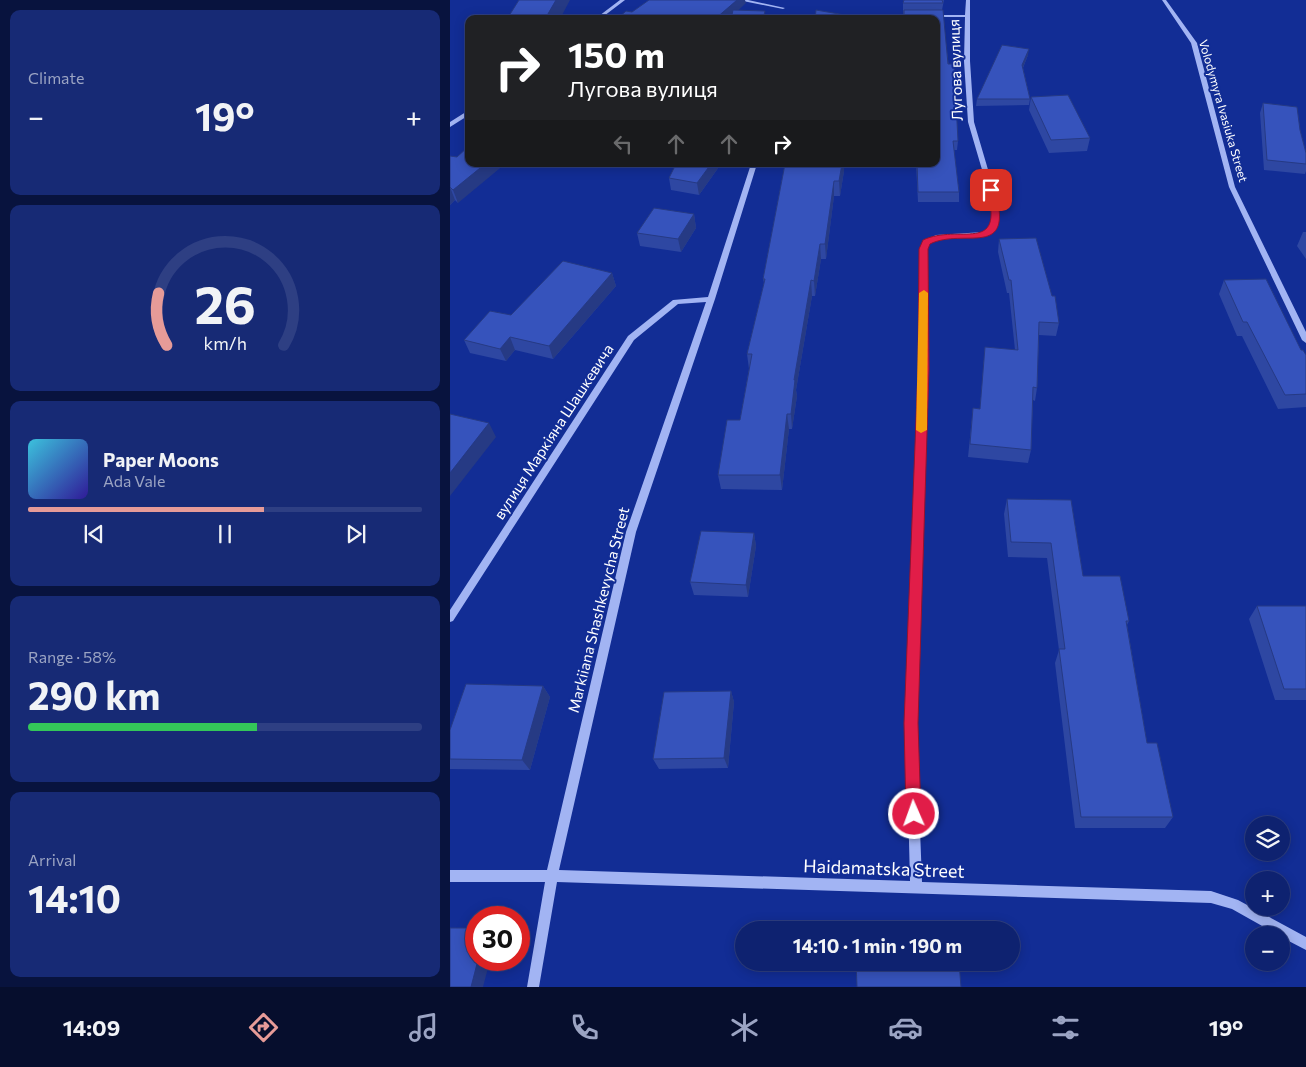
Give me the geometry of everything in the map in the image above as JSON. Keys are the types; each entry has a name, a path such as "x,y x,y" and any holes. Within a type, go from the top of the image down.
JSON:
{"street":[{"path":"603,15 623,0"},
{"path":"740,0 783,8 790,15"},
{"path":"783,8 787,0"},
{"name":"Лугова вулиця","path":"916,887 911,723 924,369 924,249 926,242 936,237 986,234 996,222 996,208 971,122 967,61 968,0"},
{"name":"Volodymyra Ivasiuka Street","path":"1164,0 1194,43 1232,186 1306,340"},
{"path":"940,16 967,16"},
{"path":"450,125 465,115"},
{"name":"Markiiana Shashkevycha Street","path":"533,987 552,876 631,532 711,299 753,167"},
{"name":"вулиця Маркіяна Шашкевича","path":"450,618 631,338 676,302 711,299"},
{"name":"Haidamatska Street","path":"450,876 552,876 1211,897 1234,904 1306,944"}],"building":[{"path":"519,0 556,0 547,15 510,15"},
{"path":"649,0 737,0 720,15 622,15 626,11 632,12"},
{"path":"904,0 942,0 943,3 903,3"},
{"path":"733,10 765,11 764,15 732,15"},
{"path":"816,10 845,15 815,15"},
{"path":"904,10 943,10 948,64 954,64 958,141 953,141 959,192 918,192 917,167 940,167 940,15 904,15"},
{"path":"1002,45 1029,49 1022,65 1030,99 977,99"},
{"path":"1068,95 1090,138 1051,140 1031,97"},
{"path":"1263,103 1297,107 1306,153 1306,164 1267,160"},
{"path":"465,150 465,167 481,167 453,190 450,187 450,156 457,157"},
{"path":"674,167 709,167 697,183 669,178"},
{"path":"784,167 841,167 839,181 834,181 825,244 820,244 814,281 811,280 794,380 791,414 787,414 780,475 718,475 727,420 740,420 752,354 747,354 765,279 763,279"},
{"path":"654,208 694,214 678,239 637,233"},
{"path":"1036,238 1052,296 1055,296 1059,323 1039,322 1037,388 1033,387 1031,450 970,444 973,408 980,409 985,347 1018,350 1011,280 1009,280 999,239"},
{"path":"563,261 612,273 549,346 510,337 500,349 464,340 490,311 511,315"},
{"path":"1266,279 1301,350 1306,355 1306,394 1285,395 1247,322 1243,322 1224,280"},
{"path":"450,414 489,423 450,473"},
{"path":"1007,499 1071,500 1083,576 1120,576 1129,621 1126,621 1147,743 1157,743 1173,817 1081,817 1059,649 1065,649 1051,543 1011,542"},
{"path":"701,531 754,533 746,585 690,582"},
{"path":"1257,606 1306,606 1306,689 1284,689"},
{"path":"466,684 543,686 522,760 450,759 450,730"},
{"path":"731,691 724,758 653,759 664,692"},
{"path":"450,928 465,928 465,971 475,971 471,987 450,987"},
{"path":"856,971 960,971 961,987 857,987"}],"slow traffic":[{"path":"921,430 924,369 924,293"}],"route":[{"path":"914,814 911,723 924,369 924,249 926,242 936,237 979,236 991,230 996,222 996,208 991,190"}]}
